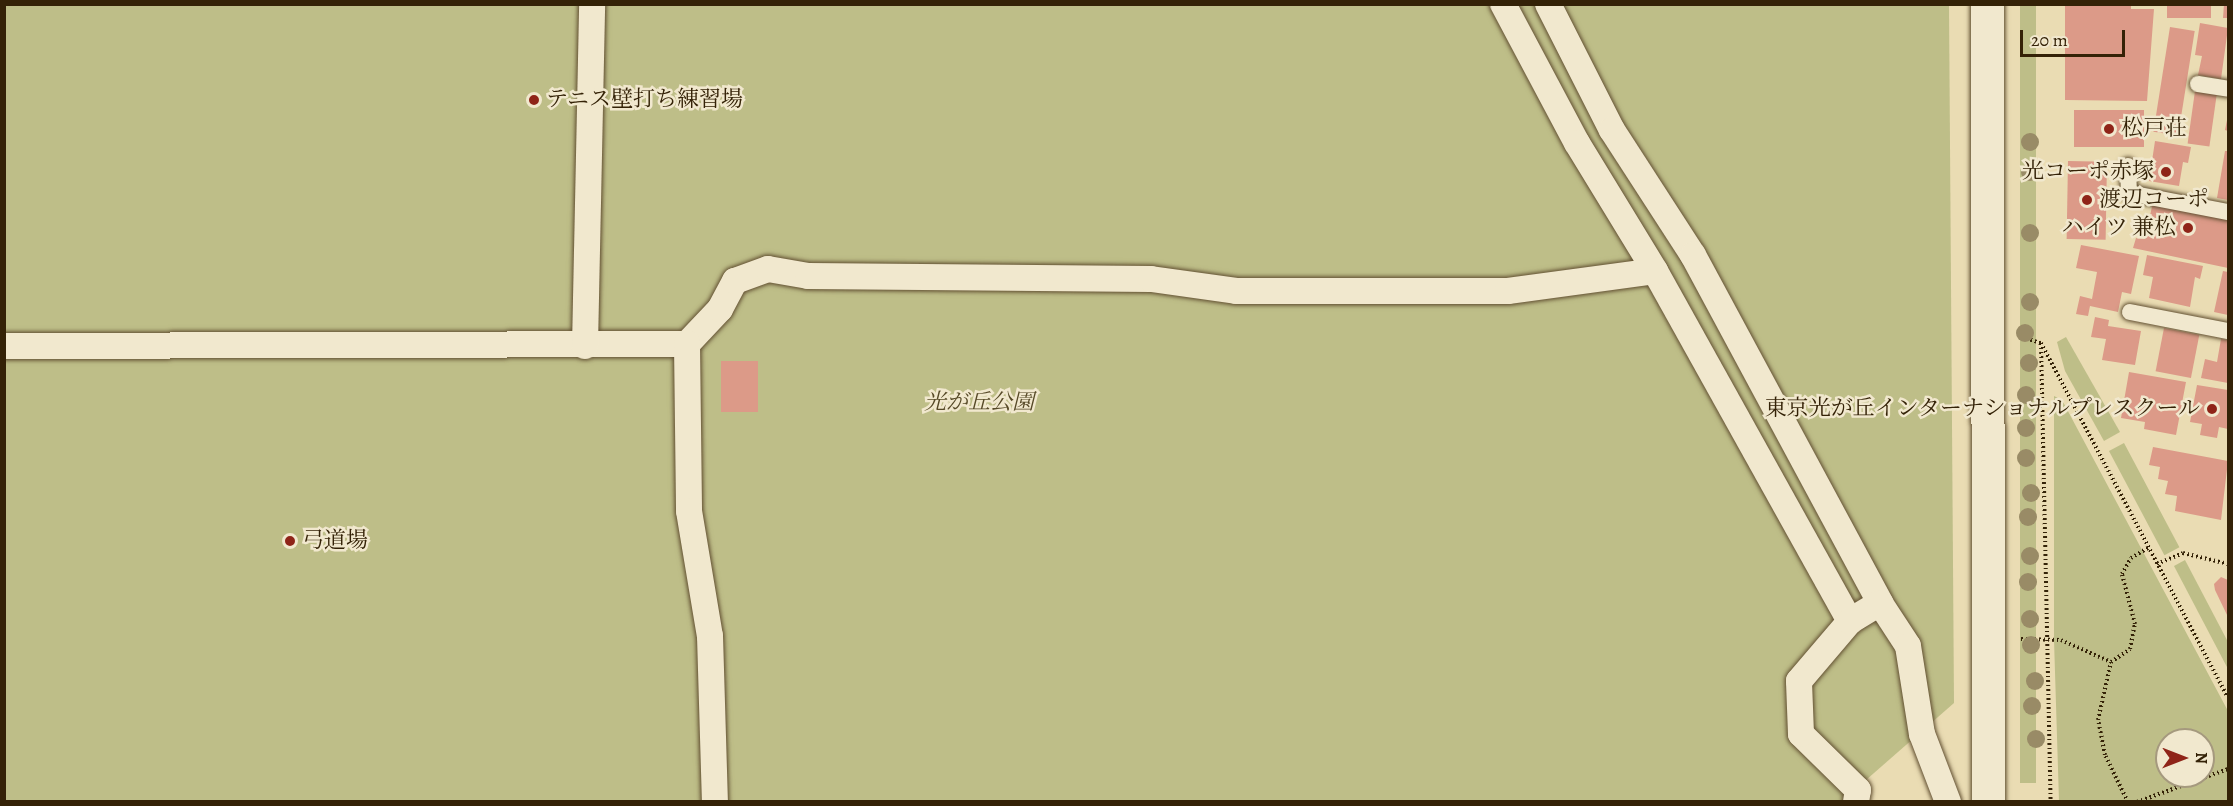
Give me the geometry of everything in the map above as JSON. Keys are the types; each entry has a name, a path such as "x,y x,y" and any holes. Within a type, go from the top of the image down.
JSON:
{"street":[{"path":"585,345 592,4"},
{"path":"1503,4 1577,143 1655,272 1850,621"},
{"path":"1548,4 1612,130 1693,255 1880,603 1908,646 1922,734 1948,801"},
{"path":"1987,4 1988,801"},
{"path":"716,801 710,636 689,512 687,344 720,309 735,281 768,269 808,276 1151,279 1236,291 1508,291 1655,272"},
{"path":"4,345 687,344"},
{"path":"1856,801 1858,790 1801,734 1798,681 1850,621 1880,603"}],"lane":[{"path":"2198,84 2229,90"},
{"path":"2128,166 2129,193 2229,212"},
{"path":"2130,312 2229,331"}],"path":[{"path":"1987,325 2041,343 2229,697"},
{"path":"2041,343 2051,801"},
{"path":"2128,801 2098,735 2112,662 2130,649 2135,624 2122,574 2131,558 2148,547"},
{"path":"2157,564 2183,553 2229,564"},
{"path":"1989,639 2061,640 2112,662"},
{"path":"2137,801 2229,769"}],"green space":[{"name":"光が丘公園","path":"5,5 1949,5 1954,703 1842,801 5,802"},
{"path":"2020,5 2036,5 2036,783 2020,783"},
{"path":"2066,337 2120,432 2104,441 2065,371 2057,342"},
{"path":"2054,396 2062,400 2228,711 2228,801 2059,801 2054,640"},
{"path":"2124,443 2179,547 2164,555 2109,451"},
{"path":"2185,560 2228,642 2228,669 2174,566"}],"building":[{"path":"2065,4 2131,4 2131,9 2154,9 2147,101 2065,100"},
{"path":"2167,4 2211,4 2211,18 2167,18"},
{"path":"2224,4 2228,4 2228,18 2223,18"},
{"path":"2200,23 2228,28 2221,79 2198,75 2202,56 2195,55"},
{"path":"2170,27 2195,31 2178,136 2153,132"},
{"path":"2195,91 2217,94 2209,147 2188,143"},
{"name":"松戸荘","path":"2074,110 2144,110 2144,147 2074,147"},
{"path":"2228,115 2228,131 2225,130"},
{"name":"光コーポ赤塚","path":"2155,141 2191,147 2188,163 2183,162 2179,186 2149,181"},
{"path":"2225,151 2228,151 2228,200 2217,198"},
{"name":"渡辺コーポ","path":"2068,161 2107,162 2106,240 2067,239"},
{"name":"ハイツ 兼松","path":"2153,202 2228,218 2228,268 2133,248 2136,238 2145,239"},
{"path":"2081,245 2139,256 2131,294 2122,292 2118,312 2090,306 2088,316 2076,314 2080,296 2092,299 2097,272 2076,268"},
{"path":"2147,255 2203,266 2200,279 2195,277 2190,307 2149,298 2153,277 2143,275"},
{"path":"2223,271 2228,272 2228,315 2214,312"},
{"path":"2095,317 2109,320 2108,326 2141,331 2135,365 2102,360 2106,339 2091,337"},
{"path":"2164,328 2199,335 2191,378 2156,371"},
{"path":"2221,339 2228,340 2228,383 2201,378 2205,359 2217,362"},
{"path":"721,361 758,361 758,412 721,412"},
{"path":"2129,372 2186,382 2176,435 2144,429 2145,422 2121,418"},
{"path":"2197,385 2228,390 2228,429 2219,427 2217,438 2200,435 2202,424 2190,422"},
{"path":"2153,447 2228,461 2221,520 2175,511 2177,496 2165,494 2168,481 2158,479 2160,467 2149,465"},
{"path":"2221,577 2228,580 2228,617 2215,590 2214,584"}],"place":[{"name":"テニス壁打ち練習場","path":"534,100"},
{"name":"松戸荘","path":"2109,129"},
{"name":"光コーポ赤塚","path":"2166,172"},
{"name":"渡辺コーポ","path":"2087,200"},
{"name":"ハイツ 兼松","path":"2188,228"},
{"name":"東京光が丘インターナショナルプレスクール","path":"2212,409"},
{"name":"弓道場","path":"290,541"}]}
